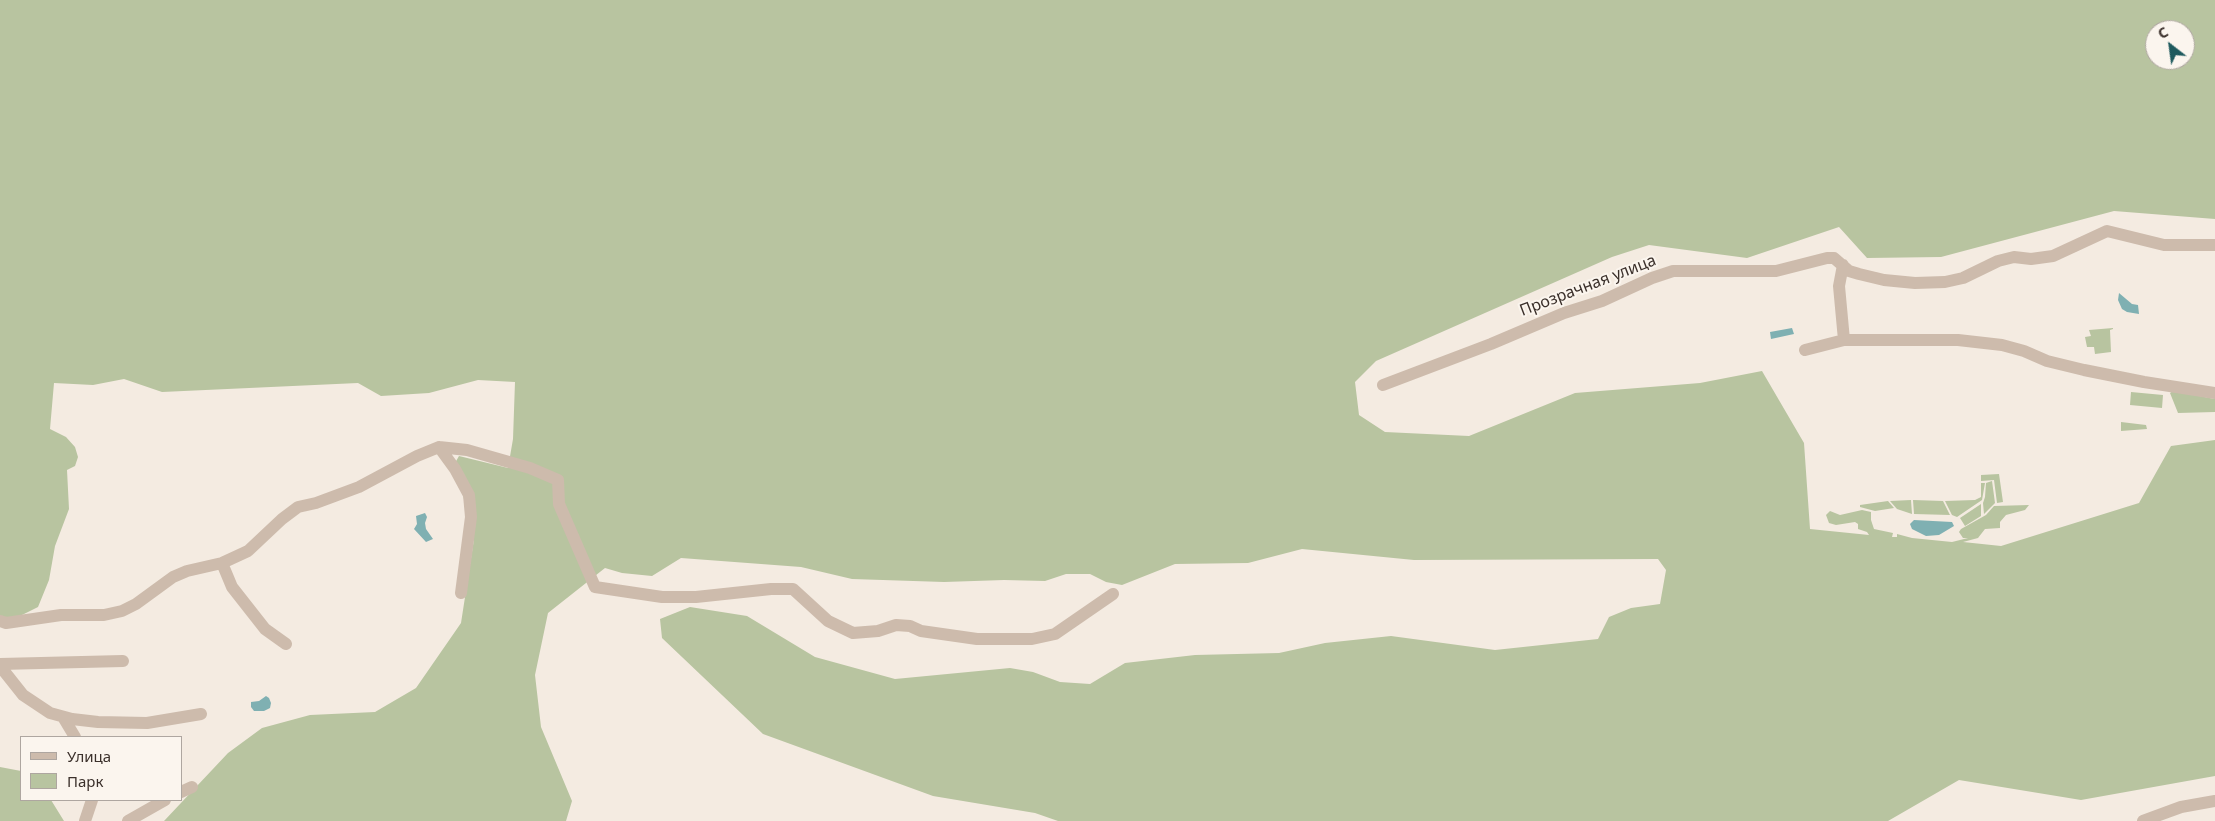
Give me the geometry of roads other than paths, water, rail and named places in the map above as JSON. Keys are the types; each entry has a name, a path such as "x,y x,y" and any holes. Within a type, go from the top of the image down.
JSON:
{"street":[{"name":"Прозрачная улица","path":"1382,385 1491,344 1564,313 1602,301 1673,271 1746,273 1776,271 1827,258 1834,258 1854,272 1884,280 1915,283 1944,282 1963,278 1998,261 2014,257 2031,259 2053,256 2107,230 2164,245 2215,245"},
{"path":"1843,265 1839,286 1844,340"},
{"path":"1804,350 1844,340 1958,340 2002,345 2024,350 2047,360 2084,370 2215,393"},
{"path":"439,447 455,469 469,495 471,517 461,593"},
{"path":"0,621 6,623 60,615 104,614 122,611 136,604 174,577 222,563 248,551 282,519 298,507 316,503 359,487 417,456 439,447 467,450 530,468 558,480 559,504 595,587 662,597 696,597 771,589 794,589 828,621 853,633 878,631 896,625 910,626 921,631 977,639 1032,639 1055,634 1113,594"},
{"path":"222,563 232,587 265,629 286,644"},
{"path":"0,665 123,661"},
{"path":"0,665 23,695 50,713 63,717 98,722 148,723 201,714"},
{"path":"63,717 73,736"},
{"path":"85,821 92,801"},
{"path":"128,821 163,801"},
{"path":"2143,821 2180,807 2215,801"}],"water":[{"path":"2119,293 2132,304 2138,305 2139,314 2122,309 2118,300"},
{"path":"1792,328 1794,334 1771,339 1770,332"},
{"path":"425,513 427,517 426,529 433,539 426,542 414,529 417,524 416,516"},
{"path":"1914,520 1952,522 1954,526 1939,535 1926,536 1912,529 1910,524"},
{"path":"266,696 271,703 270,708 264,711 254,711 251,707 251,702 259,701"}]}
